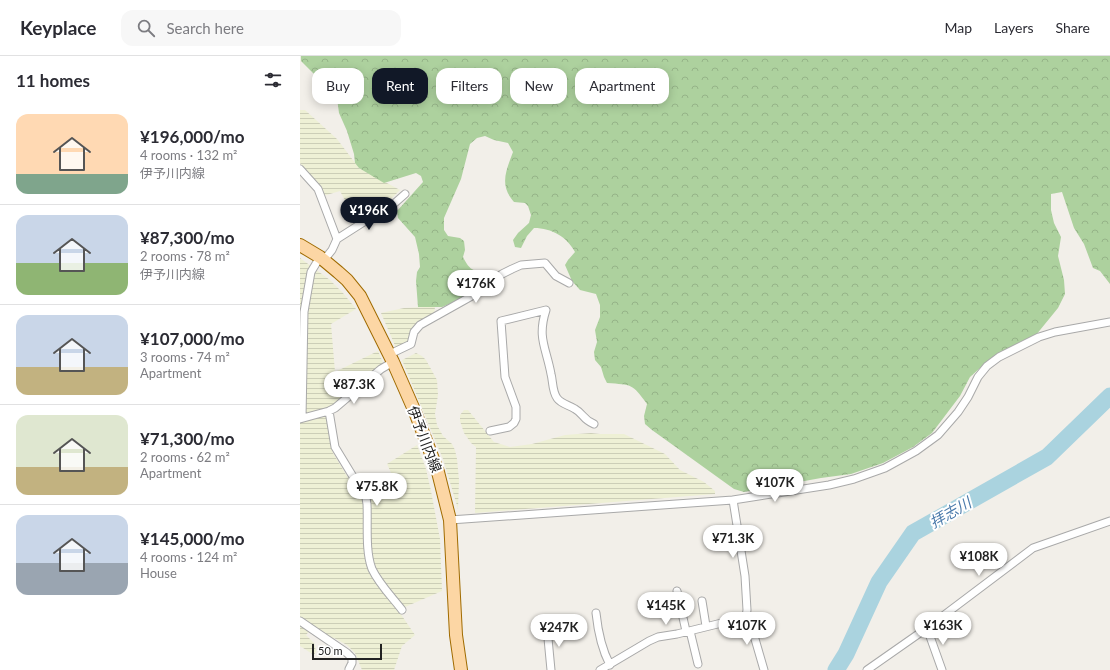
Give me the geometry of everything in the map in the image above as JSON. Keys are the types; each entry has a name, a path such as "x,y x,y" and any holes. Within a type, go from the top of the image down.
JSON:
{"main road":[{"name":"伊予川内線","path":"300,245 322,259 347,280 360,296 391,358 415,412 438,472 450,520 456,635 461,670"}],"street":[{"path":"300,169 318,189 337,239"},
{"path":"405,194 388,209 337,239 332,250 311,272 304,312 301,419 329,411 339,405 381,369 391,358 411,344 414,332 420,325 470,297 502,274 521,265 545,263 556,276 569,283"},
{"path":"490,431 509,427 516,419 516,407 505,377 501,321 546,310 542,323 542,337 543,346 550,366 555,396 560,402 579,411 585,420 594,424"},
{"path":"450,520 733,500 829,485 854,479 885,468 916,451 938,435 958,412 968,397 978,377 987,366 999,357 1039,337 1055,332 1110,322"},
{"path":"329,411 335,448 366,498 368,550 372,568 376,576 402,610"},
{"path":"733,500 745,576 746,617 755,638 764,670"},
{"path":"867,670 927,628 1032,548 1110,521"},
{"path":"677,591 698,664"},
{"path":"702,601 706,626"},
{"path":"596,613 599,636 605,656 610,665"},
{"path":"600,670 658,637 746,617"},
{"path":"300,621 347,653 352,658 352,663 348,669"},
{"path":"547,628 551,670"},
{"path":"927,628 942,670"}],"green space":[{"path":"301,56 1110,56 1110,284 1100,271 1093,268 1084,244 1074,228 1062,192 1051,194 1051,210 1054,223 1061,237 1058,256 1064,280 1065,294 1058,308 1036,335 990,359 970,377 960,396 932,433 913,447 883,463 851,474 744,492 734,489 645,424 644,416 647,404 638,392 631,386 607,383 601,367 595,360 594,352 597,342 595,330 600,317 600,305 596,294 580,290 572,281 565,265 575,252 568,242 558,234 541,228 534,228 527,236 521,248 515,247 513,240 529,223 531,215 528,206 525,203 514,202 509,196 505,184 506,172 513,152 508,143 494,140 485,136 477,138 470,144 461,179 444,218 444,230 448,236 460,238 464,241 465,250 463,257 469,267 491,274 491,278 464,298 442,307 418,307 416,281 417,272 420,267 419,254 415,237 398,218 397,211 423,182 421,176 416,173 384,183 359,168 355,163 354,154 347,131 339,113 338,104 364,104 364,68 312,68 312,72 301,61"},
{"path":"300,110 305,110 337,139 359,168 400,190 385,205 356,221 340,191 323,196 319,187 300,163"},
{"path":"300,258 330,280 356,309 331,324 335,372 378,351 384,365 334,407 328,420 330,443 333,453 356,491 392,475 387,464 417,445 426,469 440,539 442,591 398,610 415,635 402,646 394,670 362,670 355,653 347,645 334,638 332,639 317,628 312,628 306,635 314,643 316,651 314,655 300,646"},
{"path":"435,307 434,315 404,345 396,348 381,313 404,308"},
{"path":"416,353 426,360 437,380 438,395 435,414 437,425 443,436 452,444 455,450 459,480 458,509 443,459 402,360"},
{"path":"464,410 468,410 494,442 510,447 532,444 565,435 591,433 624,434 665,454 680,470 704,482 715,491 715,494 475,513 476,447 464,433 460,421 460,415"}],"waterway":[{"name":"拝志川","path":"836,670 846,654 879,582 913,533 1047,457 1110,396"}]}
